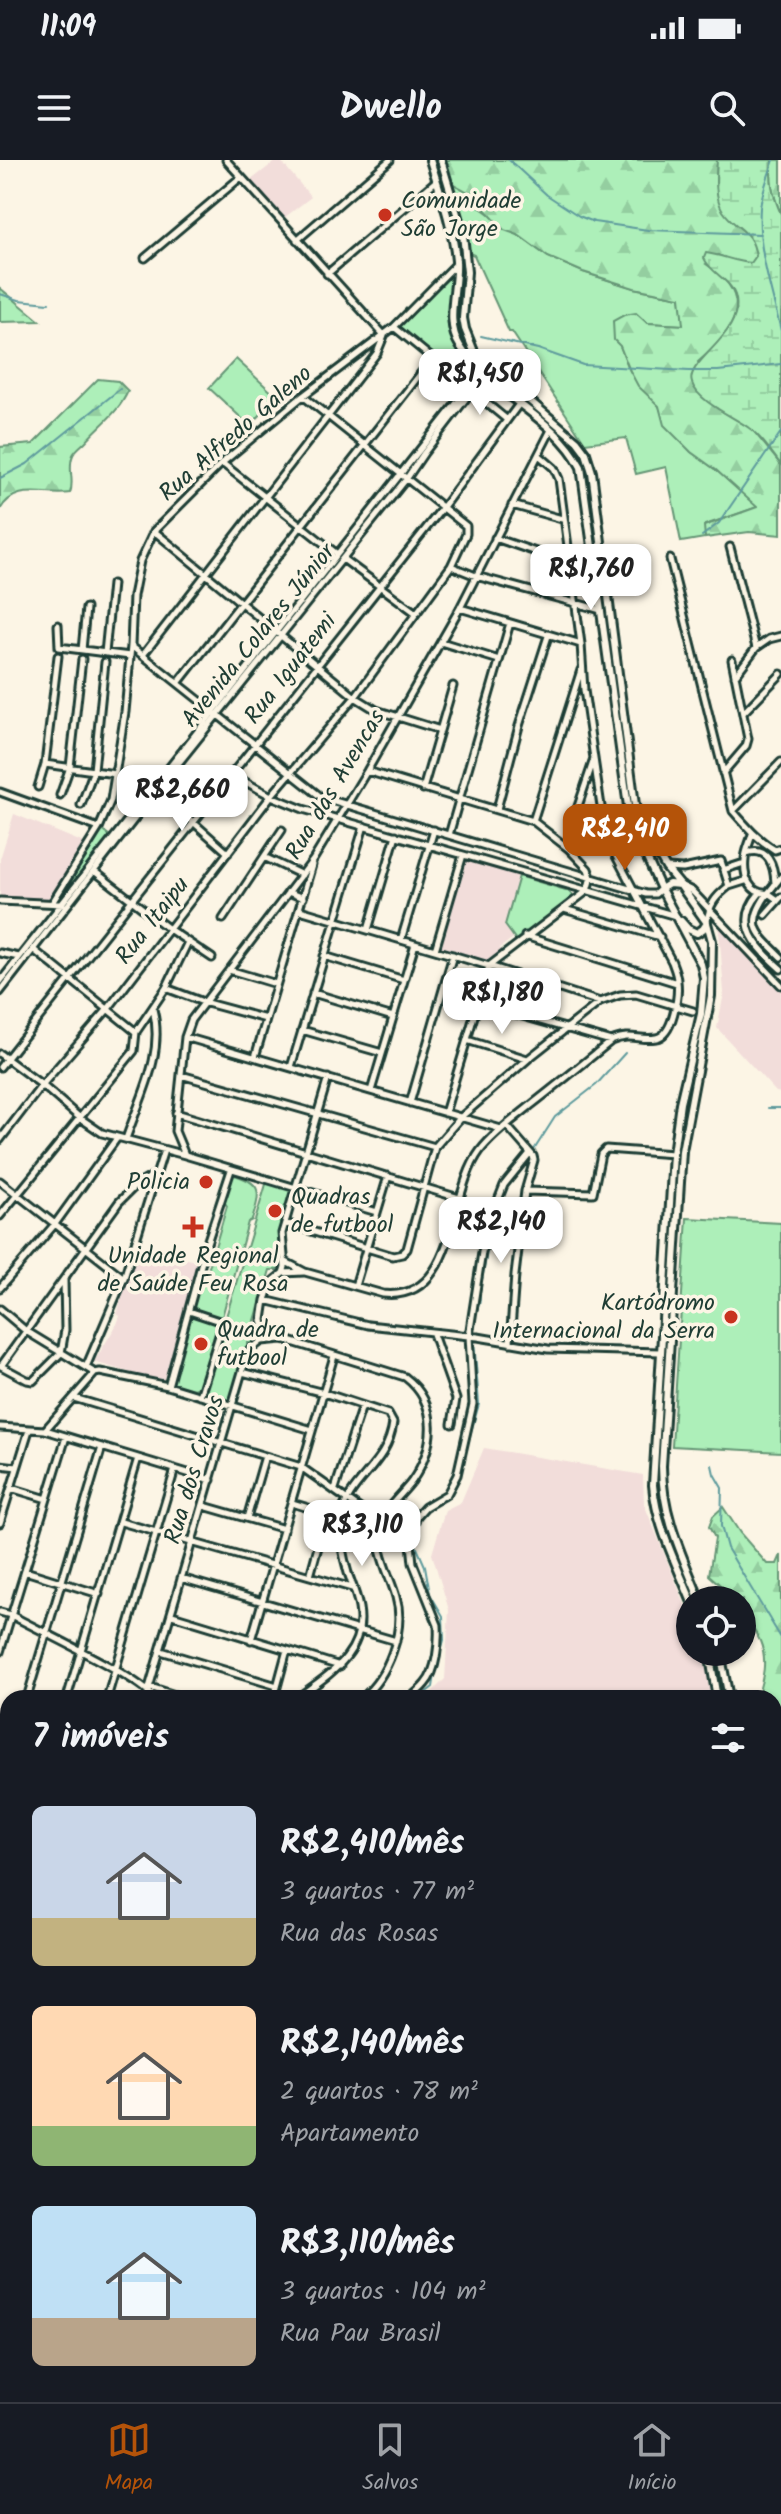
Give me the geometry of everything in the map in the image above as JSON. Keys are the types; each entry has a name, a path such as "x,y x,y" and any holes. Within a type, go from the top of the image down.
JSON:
{"main road":[{"path":"430,160 456,264 452,302 457,343 482,374 551,430 581,467 627,808 634,832 701,964 704,978 704,993 680,1103 673,1154 654,1498 685,1586"},
{"path":"441,160 463,234 467,272 463,318 475,354 577,441 586,453 592,472 635,805 643,828 666,868 707,923 712,941 712,987 682,1151 662,1484 669,1522 694,1586"},
{"path":"661,889 669,884 680,885"},
{"path":"676,916 688,929 697,933 707,923"},
{"path":"711,1666 716,1690"},
{"path":"723,1666 727,1690"}],"street":[{"path":"143,655 377,353 383,341 384,335 226,160"},
{"path":"297,240 390,160"},
{"path":"145,258 241,177"},
{"path":"327,274 436,181"},
{"name":"Rua Alfredo Galeno","path":"52,903 99,828 111,800 130,656 133,596 140,561 154,531 222,463 394,327 456,264"},
{"path":"394,327 506,419"},
{"path":"454,376 469,358"},
{"path":"179,682 432,359"},
{"name":"Avenida Colares Júnior","path":"0,982 32,947 482,374"},
{"path":"303,396 443,507"},
{"name":"Rua Iguatemi","path":"0,1067 443,507 519,404"},
{"name":"Rua das Avencas","path":"185,1155 175,1131 185,1037 191,1020 313,860 460,608 551,430"},
{"path":"286,1262 305,1272 393,1295 426,1283 440,1263 474,1160 504,1127 611,1041 631,1035 652,1038 663,1035 671,1022 677,983 672,962 609,843 604,827 559,479 554,468 539,455"},
{"path":"222,463 416,613"},
{"path":"512,505 562,519"},
{"name":"Rua Itaipu","path":"0,1140 42,1085 108,1009 271,796 355,697 451,566 466,534 466,526 443,507"},
{"path":"154,531 355,697 398,719 440,730"},
{"path":"495,538 568,563"},
{"path":"730,547 756,648"},
{"path":"670,559 733,811 770,848 779,849"},
{"path":"451,566 476,576 601,610"},
{"path":"105,653 112,584"},
{"path":"82,650 86,608"},
{"path":"460,608 581,644"},
{"path":"449,835 510,623"},
{"path":"58,625 57,646 130,656"},
{"path":"497,809 548,636"},
{"path":"735,676 756,648 769,639 781,636"},
{"path":"441,642 499,660"},
{"path":"131,646 321,797 635,891 651,895 661,889"},
{"path":"38,787 45,764 58,656"},
{"path":"60,795 70,767 82,659"},
{"path":"723,773 746,746 748,739 732,660"},
{"path":"81,805 94,770 105,662"},
{"path":"533,821 582,667"},
{"path":"743,713 781,674"},
{"path":"423,789 453,686"},
{"path":"569,849 572,824 594,758"},
{"path":"733,811 781,762"},
{"path":"45,764 116,774"},
{"path":"367,771 533,821 569,849 588,869 591,877 587,891 489,966 445,1113"},
{"path":"233,775 271,796 337,819 676,916"},
{"path":"155,788 228,853"},
{"path":"0,792 99,828"},
{"path":"291,1067 364,826"},
{"path":"223,919 282,830"},
{"path":"401,940 434,830"},
{"path":"752,833 744,863 748,880 759,894"},
{"path":"368,930 396,835"},
{"path":"750,844 765,854 772,864 775,883"},
{"path":"746,853 757,850"},
{"path":"435,950 463,855"},
{"path":"264,857 302,875"},
{"path":"255,1057 313,860"},
{"path":"666,868 683,869 721,861 729,886"},
{"path":"772,864 781,861"},
{"path":"723,870 744,863"},
{"path":"93,870 212,958"},
{"path":"781,877 755,913 763,939 781,957"},
{"path":"707,923 715,897 729,886 748,880"},
{"path":"680,885 692,891 781,985"},
{"path":"288,892 303,898"},
{"path":"765,915 780,898 768,893 759,894 748,908 749,933 766,956 781,969"},
{"path":"0,901 65,905"},
{"path":"563,908 660,937"},
{"path":"300,910 600,1002"},
{"path":"525,936 677,983"},
{"path":"0,1216 134,1051 136,1032 166,988 188,942"},
{"path":"371,1091 415,944"},
{"path":"32,947 136,1032"},
{"path":"0,953 22,959"},
{"path":"410,1103 453,955"},
{"path":"324,956 404,980"},
{"name":"Avenida Colares Júnior","path":"0,992 22,959"},
{"path":"229,970 276,984"},
{"path":"166,988 203,1002 266,1019"},
{"path":"313,993 393,1017"},
{"path":"285,1223 393,1256 402,1254 407,1249 435,1147 461,1117 528,1059 600,1002 620,995 636,994 693,1011"},
{"path":"477,1003 611,1041"},
{"path":"126,1139 154,1060 156,1030 153,1009"},
{"path":"302,1030 382,1053"},
{"path":"185,1037 445,1113 504,1127 534,1160 525,1191 510,1343"},
{"path":"467,1040 528,1059"},
{"path":"0,1054 91,1127 117,1138 377,1212"},
{"path":"181,1075 435,1147"},
{"path":"328,1078 282,1233 286,1262 283,1273 271,1283 265,1300 368,1325 433,1334 548,1349 660,1352"},
{"path":"176,1113 459,1198"},
{"path":"0,1288 55,1224 117,1138"},
{"path":"525,1191 593,1193 601,1154 606,1149 673,1154"},
{"path":"86,1367 124,1278 164,1150"},
{"path":"419,1690 430,1676 439,1635 438,1625 413,1563 410,1534 417,1516 425,1507 447,1494 457,1475 473,1404 473,1337 485,1233 504,1185 531,1154"},
{"path":"168,1386 207,1243 231,1170"},
{"path":"64,1278 65,1330 61,1353 33,1381 27,1380 0,1365 119,1202 135,1186 156,1174"},
{"path":"355,1286 388,1176"},
{"path":"0,1181 124,1278"},
{"path":"283,1273 305,1272"},
{"name":"Rua dos Cravos","path":"149,1688 242,1372 250,1350 262,1341 265,1300"},
{"path":"0,1309 26,1331 95,1373 108,1372 168,1386 312,1430"},
{"path":"189,1311 222,1322 200,1396"},
{"path":"264,1329 283,1339 405,1377 417,1386 430,1413 429,1436 422,1463 380,1523 381,1552 397,1601 399,1622 389,1661 372,1690"},
{"path":"433,1334 456,1399 452,1424"},
{"path":"262,1341 283,1339"},
{"path":"251,1640 334,1356"},
{"path":"242,1372 324,1393 391,1417 392,1432 378,1462 347,1501 341,1518 341,1543 359,1609 359,1629 341,1666 308,1690"},
{"path":"45,1430 95,1373"},
{"path":"74,1398 301,1467 380,1523"},
{"path":"335,1489 362,1406"},
{"path":"0,1427 45,1430 211,1480"},
{"path":"0,1523 29,1430"},
{"path":"0,1652 66,1437"},
{"path":"29,1690 102,1447"},
{"path":"247,1518 265,1456"},
{"path":"69,1690 138,1458"},
{"path":"0,1465 17,1467"},
{"path":"109,1690 175,1469"},
{"path":"11,1488 47,1499"},
{"path":"292,1503 341,1518"},
{"path":"203,1506 284,1529"},
{"path":"310,1576 327,1514"},
{"path":"121,1522 353,1588"},
{"path":"25,1571 99,1594"},
{"path":"181,1578 396,1641"},
{"path":"0,1612 156,1690"},
{"path":"172,1615 341,1666"},
{"path":"276,1690 287,1650"},
{"path":"161,1651 277,1686"}],"shaded area":[{"path":"277,160 311,197 284,218 250,181"},
{"path":"14,814 84,843 49,902 0,898 0,859"},
{"path":"465,860 519,876 505,925 514,937 487,962 439,948"},
{"path":"724,927 781,987 781,1093 776,1092 717,1028 724,993 719,929"},
{"path":"137,1245 198,1262 163,1382 94,1362 120,1316 117,1314"},
{"path":"484,1448 643,1475 644,1504 677,1586 676,1666 705,1666 710,1690 434,1690 445,1679 449,1610 432,1554 445,1510 461,1502"}],"green space":[{"path":"446,160 717,160 716,183 723,210 748,234 756,256 752,263 734,262 718,255 706,264 722,277 736,302 730,326 698,362 717,408 752,429 781,465 781,535 749,532 705,538 704,526 757,507 664,425 659,406 638,386 620,346 614,340 613,321 624,315 636,313 647,323 683,325 680,297 634,288 548,257 518,235 504,230 470,193 452,183"},
{"path":"717,160 772,160 772,188 781,214 781,465 753,431 709,403 692,383 697,365 725,334 736,309 732,289 707,263 704,258 706,253 751,263 756,256 751,240 720,205 716,186"},
{"path":"772,160 781,160 781,214 772,188"},
{"path":"452,183 470,193 481,208 548,257 633,288 680,297 684,325 647,323 620,346 630,371 691,452 758,507 705,525 705,538 681,542 666,467 636,474 626,438 585,443 512,332 509,332 474,255 467,252"},
{"path":"453,274 453,333 480,372 469,384 398,326"},
{"path":"0,288 40,321 0,322"},
{"path":"236,359 277,397 250,426 209,388"},
{"path":"98,379 118,381 128,391 115,412 74,453 70,493 22,493 7,501 0,510 0,447 33,444"},
{"path":"101,829 110,836 61,899 59,897"},
{"path":"519,876 569,891 573,895 516,940 505,925"},
{"path":"231,1174 254,1185 257,1202 252,1220 248,1222 205,1379 197,1388 187,1390 170,1385 201,1278 207,1274 227,1206 223,1200"},
{"path":"267,1181 294,1189 276,1251 283,1257 283,1265 277,1270 270,1270 254,1324 262,1331 262,1338 254,1344 248,1343 230,1405 202,1396"},
{"name":"Kartódromo Internacional da Serra","path":"687,1218 781,1223 781,1452 672,1446"},
{"path":"723,1507 740,1533 767,1564 777,1564 781,1555 781,1690 759,1690 764,1662 756,1634 756,1586 721,1586 709,1575 715,1538 709,1527 713,1516"}],"waterway":[{"path":"509,160 547,195 594,222 648,230 761,234"},
{"path":"774,160 762,196 760,223 766,270 781,331"},
{"path":"0,294 19,300 49,303"},
{"path":"481,336 538,349 583,365 718,371 781,364"},
{"path":"0,478 27,464 120,389"},
{"path":"702,536 719,523 781,432"},
{"path":"532,1153 555,1117 596,1085 625,1053"},
{"path":"768,1108 781,1108"},
{"path":"475,1314 480,1302 497,1209"},
{"path":"436,1502 446,1500 455,1488 479,1404 474,1340"},
{"path":"712,1465 722,1488 721,1526 727,1548 781,1638"},
{"path":"428,1508 420,1517 413,1539 425,1566 430,1594 443,1616 444,1640 439,1658"},
{"path":"429,1690 433,1687 436,1668"}],"place":[{"name":"Comunidade São Jorge","path":"385,215"},
{"name":"Policia","path":"206,1182"},
{"name":"Quadras de futbool","path":"275,1211"},
{"name":"Unidade Regional de Saúde Feu Rosa","path":"193,1227"},
{"name":"Kartódromo Internacional da Serra","path":"731,1317"},
{"name":"Quadra de futbool","path":"201,1344"}]}
